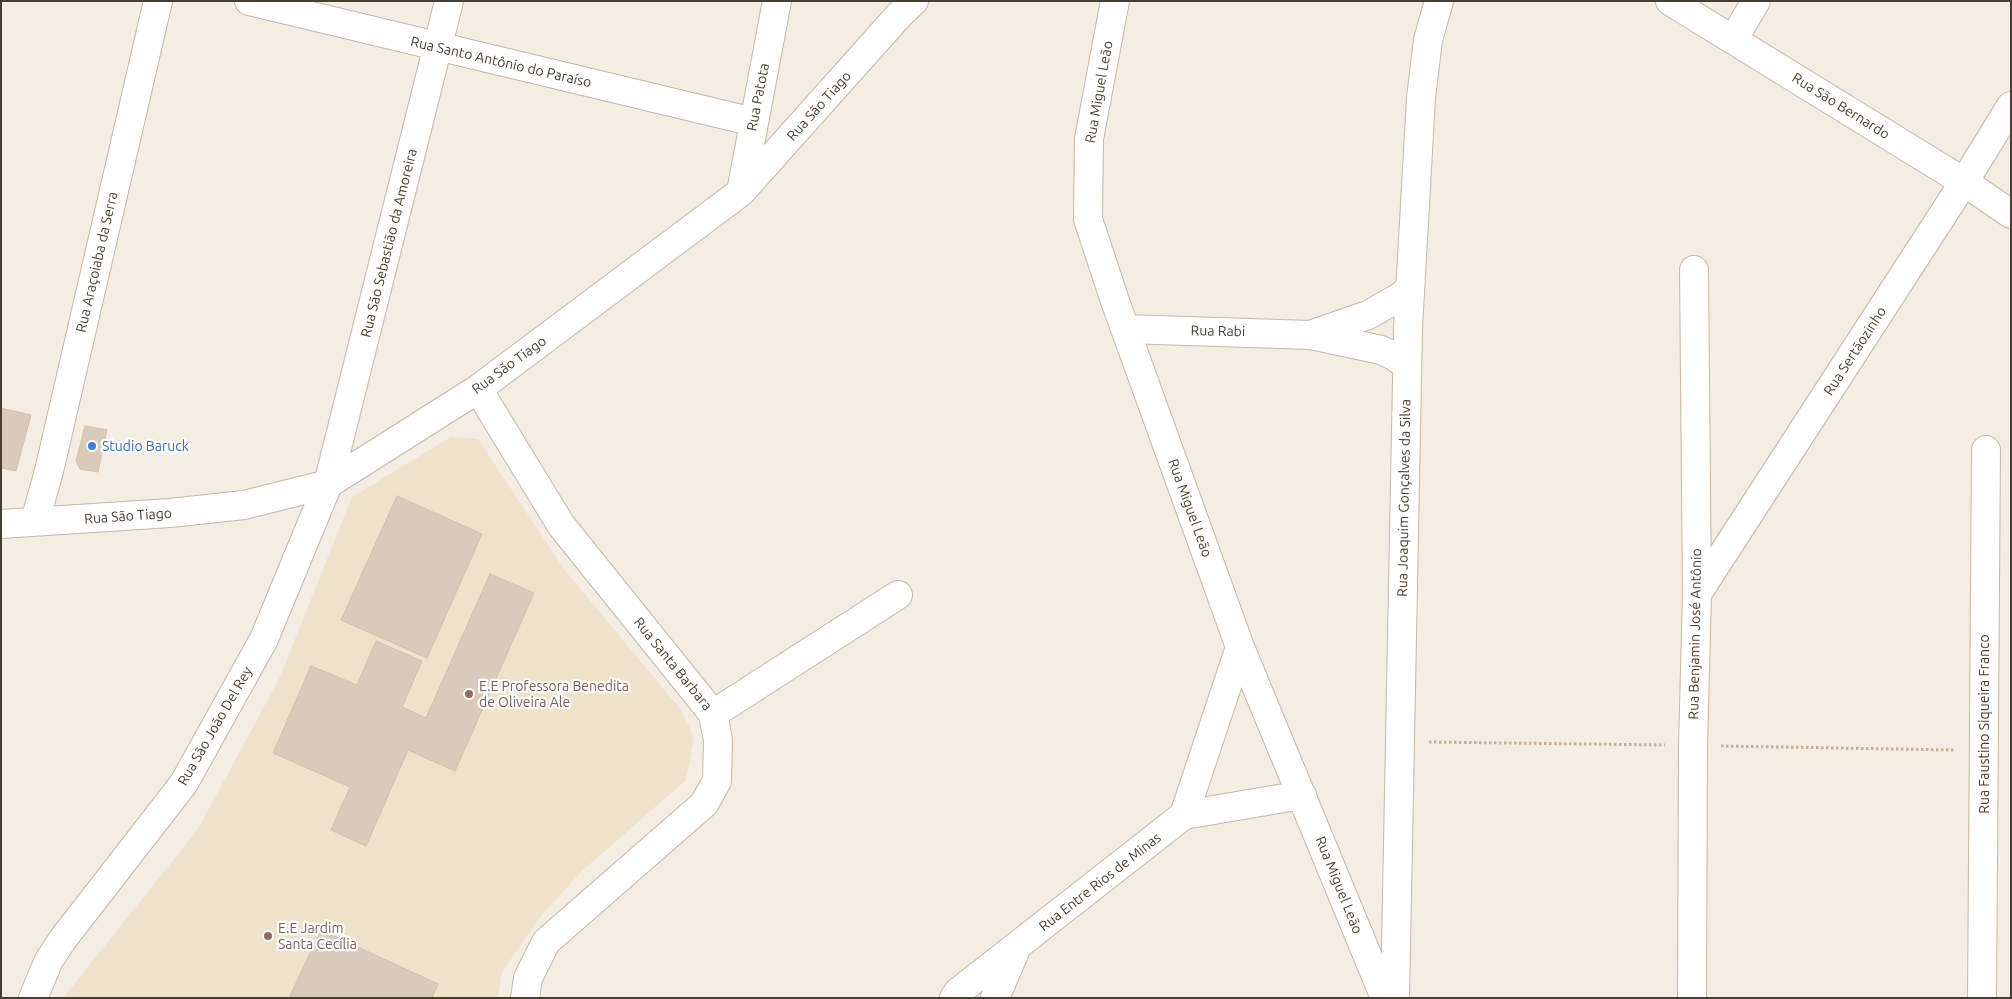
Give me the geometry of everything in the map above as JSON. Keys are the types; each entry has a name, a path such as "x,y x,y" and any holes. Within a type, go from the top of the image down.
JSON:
{"street":[{"name":"Rua Araçoiaba da Serra","path":"35,522 50,471 158,1"},
{"name":"Rua Santo Antônio do Paraíso","path":"249,1 754,122"},
{"name":"Rua São Sebastião da Amoreira","path":"328,484 448,1"},
{"name":"Rua Patota","path":"741,192 777,1"},
{"name":"Rua Miguel Leão","path":"1115,1 1089,139 1088,219 1125,328 1240,647 1386,998"},
{"name":"Rua Joaquim Gonçalves da Silva","path":"1395,998 1410,288 1422,98 1428,40 1439,1"},
{"name":"Rua São Bernardo","path":"1670,1 1964,182 2011,214"},
{"path":"1733,40 1756,1"},
{"name":"Rua São Tiago","path":"1,524 170,513 244,505 328,484 478,389 741,192 902,5"},
{"name":"Rua Sertãozinho","path":"1698,594 2011,106"},
{"name":"Rua Benjamin José Antônio","path":"1692,998 1693,746 1698,594 1694,270"},
{"name":"Rua Rabi","path":"1311,334 1368,315 1393,301 1410,288"},
{"name":"Rua Rabi","path":"1125,328 1311,334 1381,350 1394,356 1407,366"},
{"name":"Rua Santa Barbara","path":"478,389 561,526 713,714 718,740 717,781 704,804 546,942 528,978 525,998"},
{"name":"Rua Faustino Siqueira Franco","path":"1982,998 1986,450"},
{"name":"Rua São João Del Rey","path":"32,998 49,960 63,939 184,783 264,639 328,484"},
{"path":"713,714 898,595"},
{"path":"1184,815 1240,647"},
{"name":"Rua Entre Rios de Minas","path":"954,998 958,992 1184,815 1302,795"},
{"name":"Rua Entre Rios de Minas","path":"995,998 1016,948"}],"shaded area":[{"name":"E.E Professora Benedita de Oliveira Ale","path":"451,437 478,439 564,569 681,710 694,737 686,780 582,871 541,916 502,972 498,998 63,998 198,829 279,679 352,497"}],"building":[{"path":"1,408 31,415 16,471 2,468 1,473"},
{"name":"Studio Baruck","path":"85,426 107,430 98,472 80,469 76,461"},
{"path":"397,496 482,534 427,658 341,620"},
{"path":"490,574 534,593 455,771 408,750 366,846 331,830 350,787 273,753 311,666 357,685 376,641 422,661 402,707 426,718"},
{"path":"321,930 438,984 432,998 289,998"}],"place":[{"name":"Studio Baruck","path":"92,446"},
{"name":"E.E Professora Benedita de Oliveira Ale","path":"469,694"},
{"name":"E.E Jardim Santa Cecília","path":"268,936"}]}
